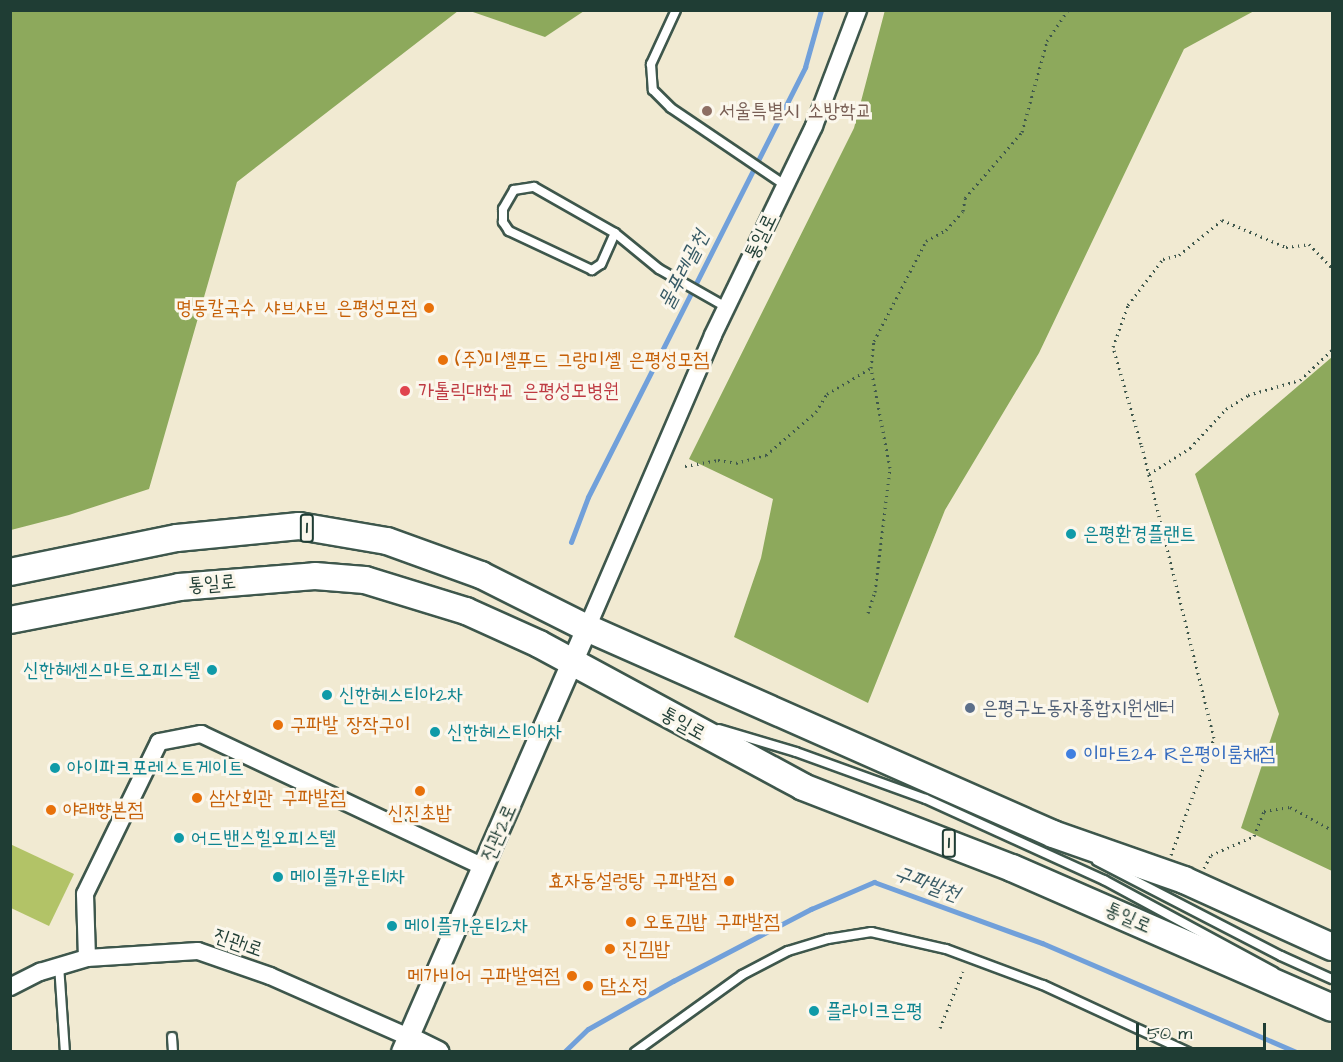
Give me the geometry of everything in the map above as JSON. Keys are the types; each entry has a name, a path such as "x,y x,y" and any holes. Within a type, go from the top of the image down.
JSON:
{"main road":[{"name":"1","path":"10,572 177,538 299,526 387,541 481,575 587,628 1053,834 1184,880 1332,948"},
{"name":"통일로","path":"10,620 179,587 315,576 365,580 466,611 574,663 803,787 1012,868 1332,1008"}],"street":[{"name":"통일로","path":"587,628 720,303 786,186 814,126 858,10"},
{"name":"진관2로","path":"405,1044 574,663 587,628"},
{"path":"87,958 85,894 159,742 201,734 484,867"},
{"name":"진관1로","path":"10,987 59,965 87,958 198,951 270,976 405,1044"},
{"path":"405,1044 439,1052"}],"lane":[{"path":"676,10 651,64 653,90 671,108 786,186"},
{"path":"615,233 601,264 592,270 509,231 502,222 503,209 514,190 534,187 615,233 659,269 720,303"},
{"path":"1053,834 1130,879 1332,979"},
{"path":"634,1052 742,975 788,951 828,939 871,932 946,949 1042,985 1188,1052"},
{"path":"59,965 65,1052"},
{"path":"172,1037 173,1052"}],"path":[{"path":"868,613 875,592 890,468 871,368 874,341 926,241 946,230 963,211 965,198 1022,132 1047,41 1068,10"},
{"path":"1168,862 1214,738 1149,474 1113,347 1128,305 1164,259 1179,255 1222,220 1286,247 1309,244 1332,268"},
{"path":"1149,474 1190,448 1206,427 1233,404 1248,395 1300,380 1332,351"},
{"path":"685,466 718,460 736,463 766,455 816,412 827,393 871,368"},
{"path":"1200,876 1211,855 1254,836 1264,811 1290,807 1332,830"},
{"path":"940,1028 963,971"}],"green space":[{"path":"885,10 1254,11 1184,49 1039,353 945,510 868,703 734,637 761,558 773,499 689,459 854,128"},
{"path":"10,11 458,11 237,182 149,489 69,515 11,530"},
{"path":"470,11 584,11 545,37"},
{"path":"1332,357 1332,871 1241,828 1279,714 1195,474"},
{"path":"10,844 74,874 49,926 11,908"}],"waterway":[{"name":"물푸레골천","path":"571,542 588,497 805,67 821,10"},
{"name":"구파발천","path":"564,1052 588,1029 673,981 811,909 874,882 1042,943 1296,1052"}],"place":[{"name":"서울특별시 소방학교","path":"707,111"},
{"name":"명동칼국수 샤브샤브 은평성모점","path":"429,308"},
{"name":"(주)미셸푸드 그랑미셸 은평성모점","path":"443,360"},
{"name":"가톨릭대학교 은평성모병원","path":"405,391"},
{"name":"은평환경플랜트","path":"1071,534"},
{"name":"신한헤센스마트오피스텔","path":"212,670"},
{"name":"신한헤스티아2차","path":"327,695"},
{"name":"은평구노동자종합지원센터","path":"970,708"},
{"name":"구파발 장작구이","path":"278,725"},
{"name":"신한헤스티아1차","path":"435,732"},
{"name":"이마트24 R은평이룸채점","path":"1071,754"},
{"name":"아이파크포레스트게이트","path":"55,768"},
{"name":"신진초밥","path":"420,791"},
{"name":"삼산회관 구파발점","path":"197,798"},
{"name":"야래향본점","path":"51,810"},
{"name":"어드밴스힐오피스텔","path":"179,838"},
{"name":"메이플카운티1차","path":"278,877"},
{"name":"효자동설렁탕 구파발점","path":"729,881"},
{"name":"오토김밥 구파발점","path":"631,922"},
{"name":"메이플카운티2차","path":"392,926"},
{"name":"진김밥","path":"610,949"},
{"name":"메가비어 구파발역점","path":"572,976"},
{"name":"담소정","path":"588,986"},
{"name":"플라이크은평","path":"814,1011"}]}
